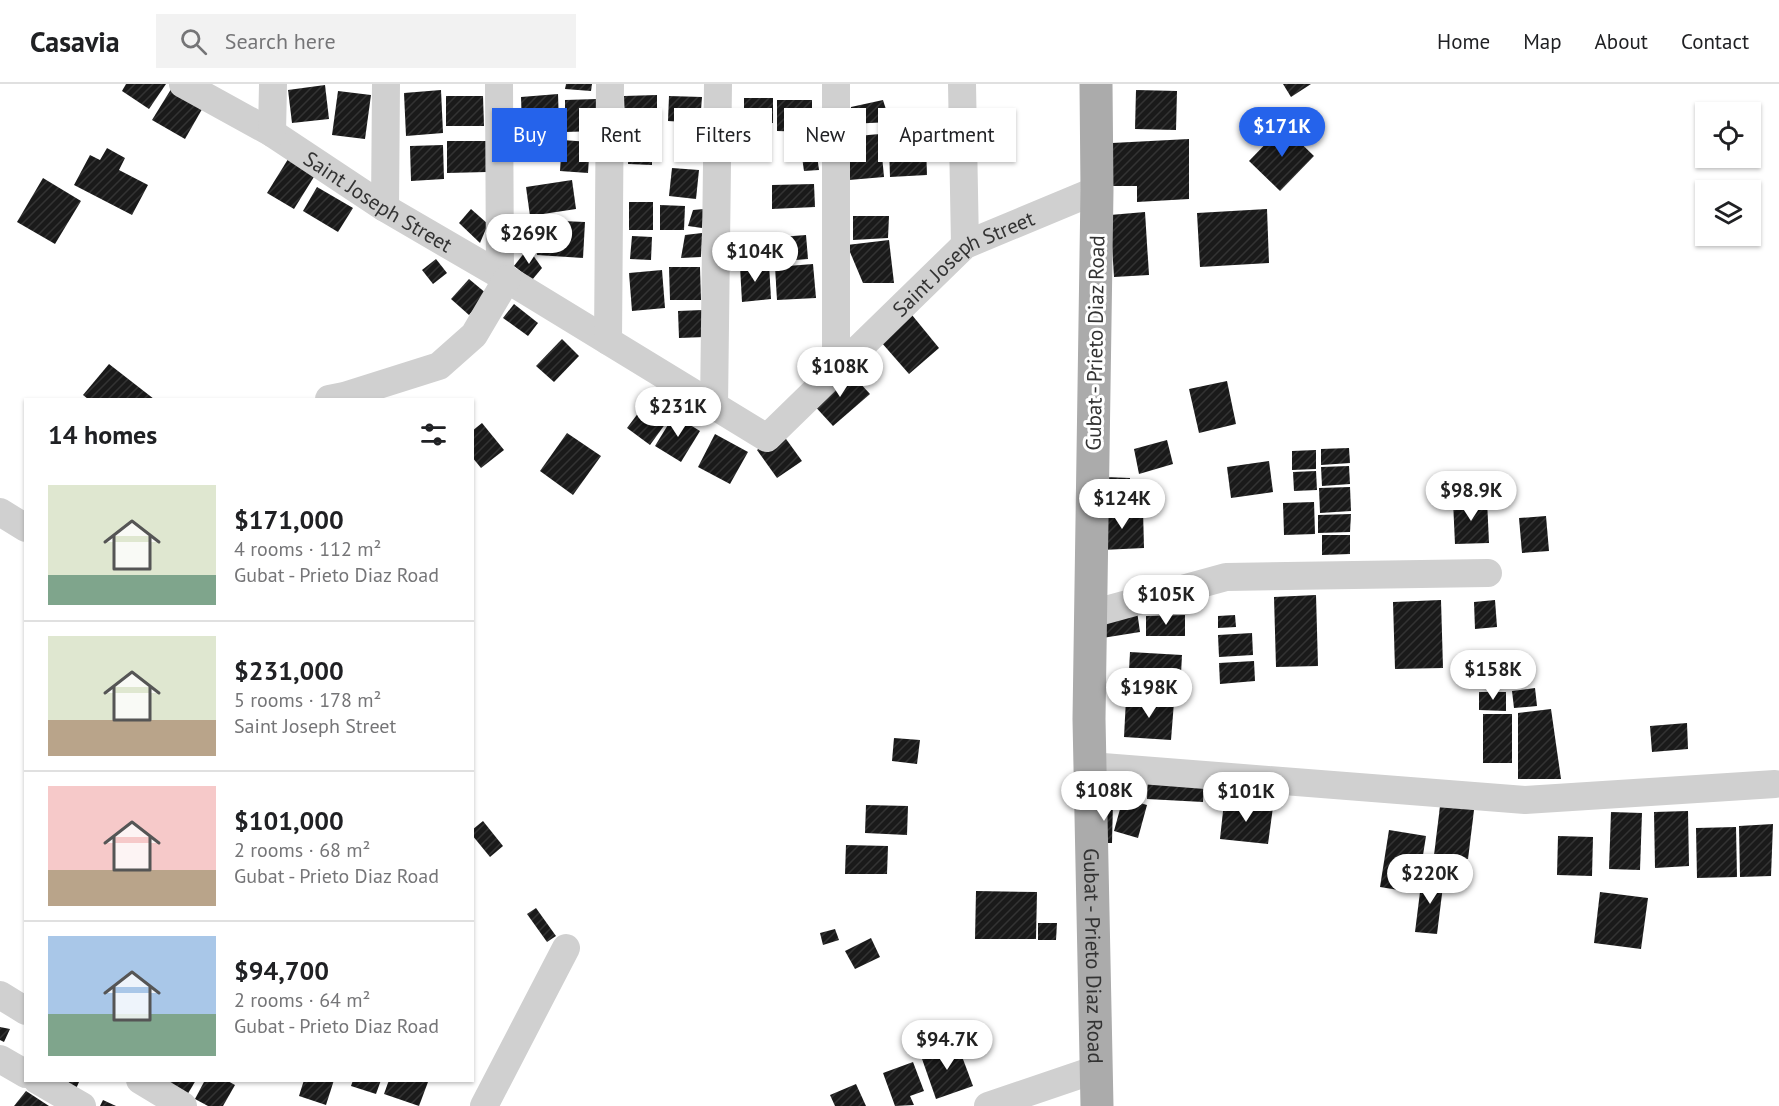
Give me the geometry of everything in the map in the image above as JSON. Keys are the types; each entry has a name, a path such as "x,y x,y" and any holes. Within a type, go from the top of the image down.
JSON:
{"main road":[{"name":"Gubat - Prieto Diaz Road","path":"1096,84 1097,189 1089,719 1097,1106"}],"street":[{"name":"Saint Joseph Street","path":"183,84 272,133 385,208 503,277 766,438 965,244 1097,189"},
{"path":"272,133 273,84"},
{"path":"385,208 386,84"},
{"path":"334,398 439,366 474,335 503,277 499,84"},
{"path":"608,341 610,84"},
{"path":"714,406 718,84"},
{"path":"836,84 836,370"},
{"path":"962,84 965,244"},
{"path":"0,512 24,527"},
{"path":"1091,614 1226,577 1488,573"},
{"path":"1090,766 1525,800 1775,784"},
{"path":"484,1106 566,948"},
{"path":"0,995 24,1010"},
{"path":"0,1059 24,1073"},
{"path":"988,1106 1097,1069"},
{"path":"40,1082 82,1106"},
{"path":"143,1082 183,1106"}],"building":[{"path":"126,84 166,84 149,109 122,91"},
{"path":"566,84 592,84 591,91 565,89"},
{"path":"1283,84 1311,84 1291,97"},
{"path":"325,85 329,119 292,123 288,90"},
{"path":"173,86 205,104 185,139 152,120"},
{"path":"441,90 443,133 406,136 404,93"},
{"path":"1136,90 1177,91 1176,130 1135,129"},
{"path":"338,91 371,95 365,139 332,135"},
{"path":"558,94 558,108 521,108 521,97"},
{"path":"657,95 657,108 624,108 624,96"},
{"path":"446,96 483,96 484,126 446,126"},
{"path":"669,96 702,97 701,108 674,108 674,121 668,121"},
{"path":"744,98 773,98 773,123 772,108 744,108"},
{"path":"597,99 597,108 579,108 579,132 567,132 565,100"},
{"path":"777,100 812,100 812,108 784,108 784,131 777,131"},
{"path":"883,100 886,108 878,108 878,123 866,123 866,108 851,107"},
{"path":"1283,126 1314,156 1280,191 1249,161"},
{"path":"878,134 878,162 883,162 884,177 849,180 847,162 866,162 866,135"},
{"path":"1189,139 1189,199 1137,202 1137,186 1113,186 1112,143"},
{"path":"567,140 579,141 579,162 589,162 588,173 560,171 561,162 567,162"},
{"path":"447,141 487,141 487,172 447,173"},
{"path":"443,145 444,179 411,181 410,146"},
{"path":"107,148 125,158 119,170 148,185 132,215 74,185 90,155 100,160"},
{"path":"290,156 317,172 294,209 267,193"},
{"path":"628,162 652,162 652,165 628,164"},
{"path":"803,162 818,162 819,170 804,171"},
{"path":"890,162 927,162 927,175 890,177"},
{"path":"672,168 699,170 696,199 669,196"},
{"path":"43,178 81,201 55,244 17,222"},
{"path":"572,180 576,209 530,216 526,187"},
{"path":"814,184 815,207 772,209 772,185"},
{"path":"317,187 353,208 338,232 303,211"},
{"path":"629,202 653,202 653,230 629,230"},
{"path":"660,205 685,206 684,230 660,230"},
{"path":"471,209 488,224 480,243 459,223"},
{"path":"704,209 702,228 688,226 693,210"},
{"path":"1267,209 1269,263 1200,267 1197,213"},
{"path":"1145,212 1149,275 1114,277 1110,215"},
{"path":"853,216 889,216 888,238 853,240"},
{"path":"539,220 585,222 583,258 537,255"},
{"path":"702,233 701,257 681,258 685,235"},
{"path":"806,235 808,259 782,261 780,237"},
{"path":"632,236 652,237 651,260 630,259"},
{"path":"889,240 894,283 863,283 847,245"},
{"path":"528,248 542,268 532,280 514,266"},
{"path":"436,259 447,273 433,284 422,270"},
{"path":"769,264 771,299 742,302 740,266"},
{"path":"813,264 816,298 777,300 775,267"},
{"path":"669,267 700,267 701,300 670,300"},
{"path":"662,270 665,308 632,311 629,273"},
{"path":"469,279 487,294 469,315 451,299"},
{"path":"514,304 538,323 528,336 503,318"},
{"path":"703,310 705,337 679,338 678,311"},
{"path":"912,315 939,348 909,374 881,342"},
{"path":"562,339 579,356 554,382 536,366"},
{"path":"109,364 153,398 87,398 83,395"},
{"path":"847,369 870,394 833,426 811,402"},
{"path":"1227,381 1236,424 1199,433 1189,389"},
{"path":"648,400 671,416 650,445 627,428"},
{"path":"674,415 700,431 681,462 655,446"},
{"path":"482,423 504,450 481,468 474,459 474,429"},
{"path":"781,432 802,461 777,478 757,450"},
{"path":"567,433 601,456 573,495 540,471"},
{"path":"715,434 748,452 730,484 698,467"},
{"path":"1167,440 1173,464 1139,474 1134,449"},
{"path":"1349,448 1350,463 1321,465 1321,449"},
{"path":"1316,450 1316,469 1292,470 1292,451"},
{"path":"1269,461 1273,492 1231,498 1227,467"},
{"path":"1349,466 1350,484 1322,486 1321,467"},
{"path":"1316,471 1317,490 1294,491 1293,472"},
{"path":"1105,477 1130,478 1130,502 1105,502"},
{"path":"1350,487 1351,511 1320,513 1319,488"},
{"path":"1487,500 1489,543 1455,544 1453,501"},
{"path":"1314,502 1315,534 1284,535 1283,503"},
{"path":"1143,510 1144,548 1102,550 1101,512"},
{"path":"1351,514 1350,532 1318,533 1318,515"},
{"path":"1546,516 1549,551 1522,553 1519,518"},
{"path":"1322,535 1350,535 1350,554 1322,555"},
{"path":"1316,595 1318,666 1276,667 1274,597"},
{"path":"1441,600 1443,668 1395,669 1393,602"},
{"path":"1495,600 1497,627 1475,629 1474,602"},
{"path":"1137,611 1140,632 1096,639 1093,618"},
{"path":"1185,615 1185,636 1146,636 1146,616"},
{"path":"1235,615 1236,627 1218,628 1218,616"},
{"path":"1252,633 1253,655 1219,657 1218,635"},
{"path":"1130,652 1182,655 1180,693 1128,690"},
{"path":"1254,661 1255,681 1220,684 1219,663"},
{"path":"1535,688 1537,706 1514,708 1512,691"},
{"path":"1479,692 1506,692 1506,711 1479,710"},
{"path":"1126,699 1174,702 1171,740 1124,737"},
{"path":"1551,709 1561,779 1518,779 1518,713"},
{"path":"1483,714 1512,714 1512,763 1483,763"},
{"path":"1687,723 1688,749 1652,752 1650,726"},
{"path":"894,738 920,740 917,764 892,761"},
{"path":"1148,775 1204,778 1203,802 1147,799"},
{"path":"1123,798 1147,805 1138,838 1114,831"},
{"path":"1441,798 1475,802 1468,859 1434,855"},
{"path":"1097,801 1113,801 1112,843 1095,843"},
{"path":"1224,802 1273,807 1268,844 1220,839"},
{"path":"866,805 908,806 907,835 865,833"},
{"path":"1688,811 1689,866 1655,868 1654,812"},
{"path":"1611,812 1642,813 1640,870 1609,869"},
{"path":"483,821 503,846 490,857 474,837 474,828"},
{"path":"1773,824 1771,876 1740,877 1739,826"},
{"path":"1736,827 1737,877 1697,878 1696,828"},
{"path":"1389,830 1426,836 1417,893 1380,887"},
{"path":"1558,836 1593,837 1592,876 1557,875"},
{"path":"846,845 888,846 887,874 845,874"},
{"path":"1422,876 1444,878 1437,934 1415,932"},
{"path":"976,891 1037,892 1036,939 975,939"},
{"path":"1600,892 1648,898 1641,949 1594,943"},
{"path":"536,908 556,936 547,942 527,914"},
{"path":"1038,923 1057,923 1056,940 1038,940"},
{"path":"835,929 839,940 823,945 820,933"},
{"path":"871,938 880,957 855,969 845,951"},
{"path":"0,1027 10,1029 4,1042 0,1040"},
{"path":"957,1043 973,1086 936,1099 921,1056"},
{"path":"913,1062 924,1091 910,1096 914,1105 895,1106 883,1073"},
{"path":"69,1082 79,1082 75,1091 67,1090"},
{"path":"166,1082 195,1082 186,1097"},
{"path":"204,1082 230,1082 235,1085 223,1106 208,1106 195,1099"},
{"path":"303,1082 333,1082 326,1105 299,1096"},
{"path":"352,1082 380,1082 376,1094 351,1086"},
{"path":"388,1082 428,1082 419,1106 384,1094"},
{"path":"856,1084 866,1106 835,1106 830,1095"},
{"path":"26,1091 49,1106 14,1106"},
{"path":"103,1100 116,1106 100,1106"}]}
